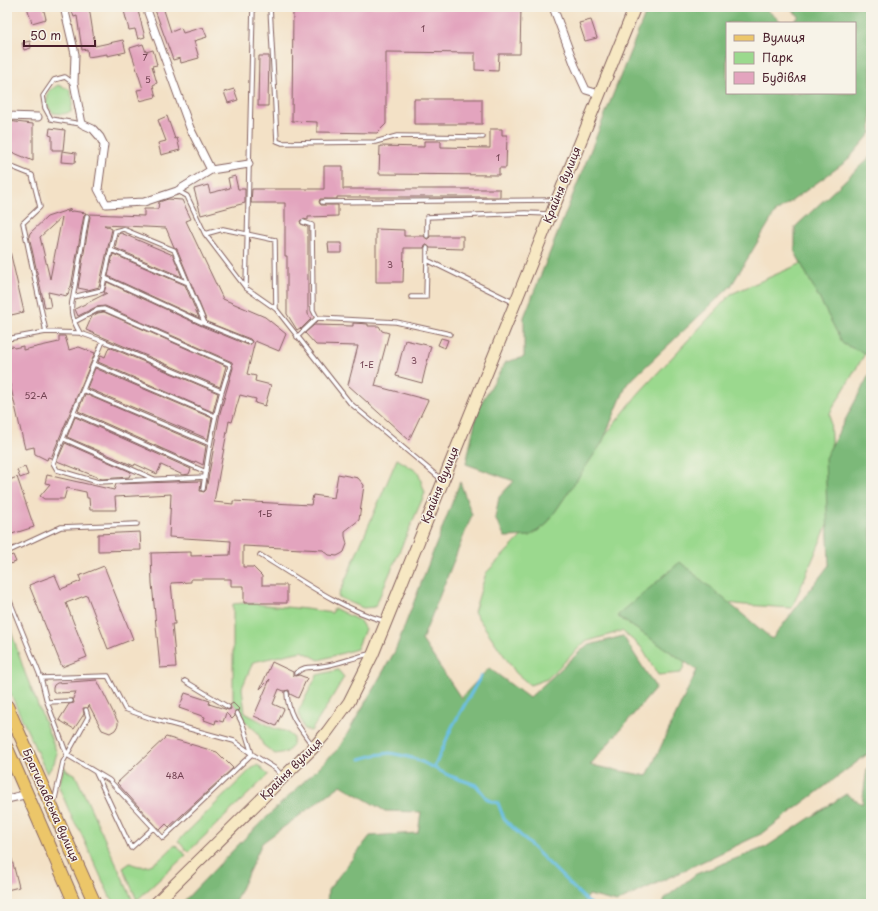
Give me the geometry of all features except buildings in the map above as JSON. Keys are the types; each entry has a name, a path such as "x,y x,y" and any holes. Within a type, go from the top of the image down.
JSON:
{"main road":[{"name":"Братиславська вулиця","path":"7,706 95,904"},
{"name":"Братиславська вулиця","path":"7,748 76,904"}],"street":[{"path":"64,7 75,54 74,83 82,124 93,129 100,137 104,145 98,189 106,204 144,202 177,191 211,170 249,164"},
{"path":"146,7 190,128 211,170"},
{"path":"553,7 575,66 586,90 599,94"},
{"name":"Крайня вулиця","path":"155,904 314,747 349,702 373,654 514,302 635,7"},
{"path":"7,116 38,117"},
{"path":"7,799 28,794"}],"lane":[{"path":"246,288 253,7"},
{"path":"270,7 277,141 282,143 375,142 397,136 483,137"},
{"path":"74,83 65,77 54,80 43,96 45,108 51,119 82,124"},
{"path":"7,165 32,175 40,207 23,223 46,332"},
{"path":"177,191 187,196 205,234 246,288 276,309 350,403 442,480"},
{"path":"322,202 556,200"},
{"path":"427,236 427,217 525,213 550,214"},
{"path":"80,333 74,322 71,311 87,216"},
{"path":"303,222 312,225 313,310 317,318"},
{"path":"73,297 102,290 115,230 123,229 174,250 205,324"},
{"path":"205,234 223,229 275,240 276,309"},
{"path":"411,297 426,297 427,248"},
{"path":"111,250 188,283"},
{"path":"427,260 514,302"},
{"path":"105,278 205,324 249,342"},
{"path":"74,322 97,310 104,309 229,364 230,367 221,391 215,416 203,489"},
{"path":"297,337 317,318 396,322 450,334"},
{"path":"7,339 46,332 80,333 103,341 221,391"},
{"path":"103,341 53,463 57,470 98,482 205,477"},
{"path":"94,364 215,416"},
{"path":"83,390 210,444"},
{"path":"74,413 206,472"},
{"path":"64,439 155,480"},
{"path":"7,552 61,527 137,524"},
{"path":"260,555 336,602 385,622"},
{"path":"7,594 41,678 47,702 67,755 109,780 163,838 252,754"},
{"path":"296,673 308,666 322,667 354,657 373,654"},
{"path":"41,678 108,676 125,709 150,718 234,741 276,769 284,777"},
{"path":"185,681 228,707"},
{"path":"287,693 288,704 294,720 314,747"},
{"path":"47,702 71,701"},
{"path":"52,810 63,762 88,717 86,710"},
{"path":"237,713 243,725 252,754"},
{"path":"96,772 131,848 153,828"}],"green space":[{"path":"648,7 764,7 781,22 726,22 726,94 856,94 856,22 794,22 799,16 788,7 871,7 871,133 847,161 775,213 731,286 627,384 602,443 546,525 530,536 505,537 495,518 499,497 514,481 466,464 478,408 506,362 524,357 524,317"},
{"path":"58,85 69,89 73,99 71,112 63,114 53,113 46,104 49,91"},
{"path":"871,156 871,356 843,344 795,252 795,227"},
{"path":"823,254 866,352 830,413 834,509 792,608 711,601 681,673 658,675 641,647 622,631 585,642 547,679 530,685 516,673 474,612 486,573 545,512 638,394 731,294"},
{"path":"871,371 871,751 869,753 763,833 617,902 589,895 583,904 327,904 328,890 370,836 418,833 421,812 385,811 341,785 262,843 234,904 181,904 244,839 339,748 395,651 460,482 472,515 422,640 461,698 489,668 529,698 586,646 623,636 656,688 590,765 647,776 697,670 617,616 680,562 772,639 829,565 825,458"},
{"path":"397,459 418,472 425,493 375,607 363,608 338,597"},
{"path":"244,603 332,613 334,608 360,621 365,629 357,649 319,660 302,651 253,662 242,688 245,713 275,729 285,731 293,737 293,745 287,752 275,754 263,745 258,733 241,717 240,710 233,703 233,604"},
{"path":"7,619 25,673 57,753 54,763 47,774 7,686"},
{"path":"338,670 344,677 311,731 304,729 298,712 317,675"},
{"path":"258,765 268,775 188,852 178,841 251,769"},
{"path":"871,765 871,904 663,904 664,899 696,874 766,847 846,794 862,804 867,769"},
{"path":"64,766 67,771 75,774 133,901 128,904 117,904 110,897 79,829 73,820 59,787"},
{"path":"175,845 186,855 137,900 123,868 130,863 137,866 144,866 155,863"}],"waterway":[{"path":"434,768 452,727 481,676"},
{"path":"360,759 390,753 400,755 416,759 450,776 476,785 488,800 498,803 504,819 590,904"}]}
